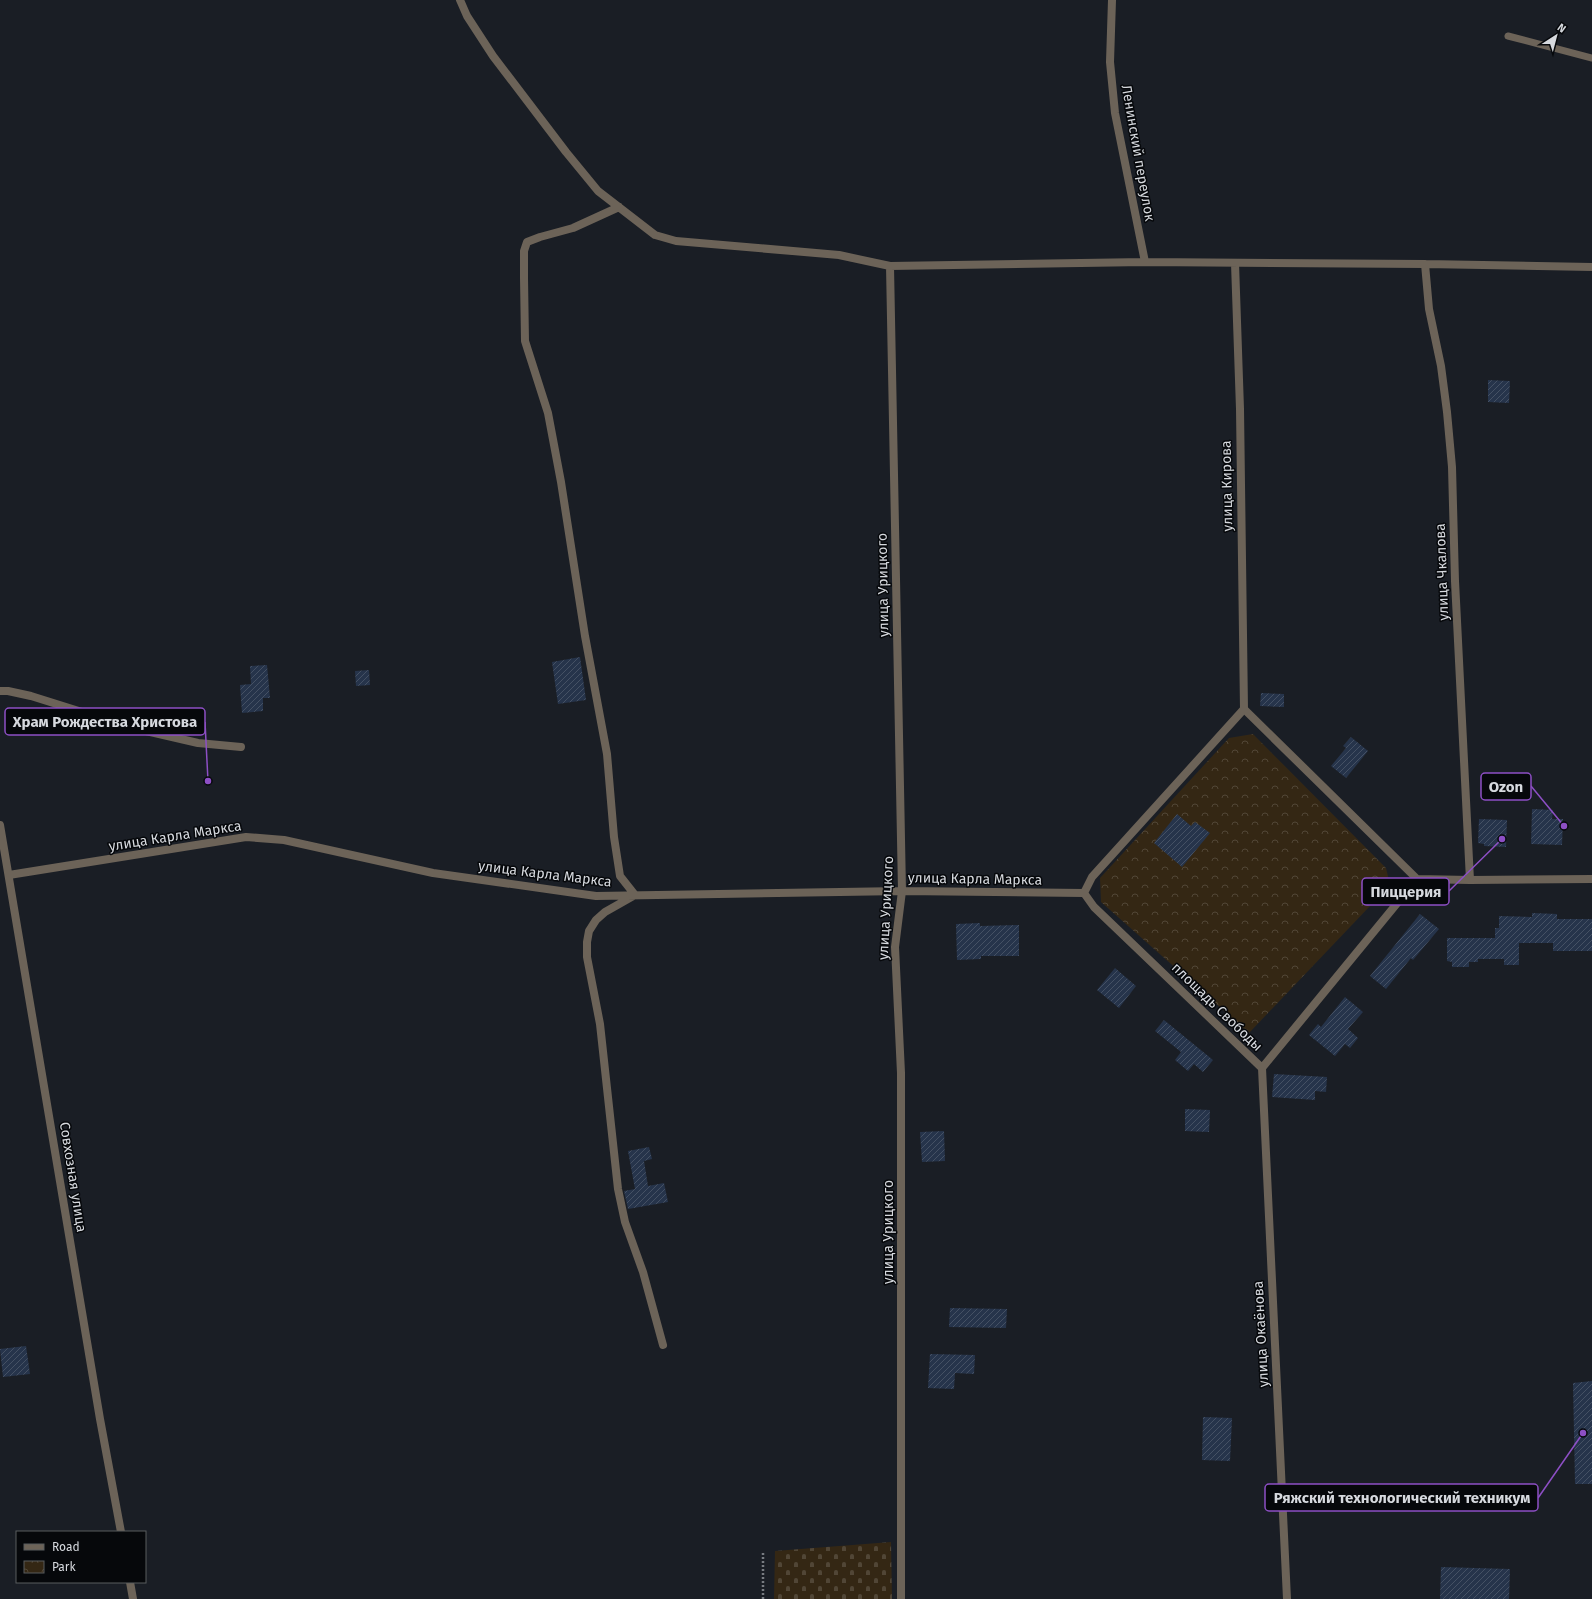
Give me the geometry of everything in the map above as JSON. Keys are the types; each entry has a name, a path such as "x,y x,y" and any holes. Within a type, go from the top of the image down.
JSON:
{"street":[{"path":"460,0 467,16 493,56 598,191 655,235 676,241 839,255 890,266 1145,262 1592,267"},
{"name":"Ленинский переулок","path":"1112,0 1110,62 1115,113 1145,262"},
{"path":"619,208 573,228 527,242 524,251 525,340 548,413 561,482 585,636 607,754 614,837 620,876 635,895 605,912 596,920 589,931 587,957 600,1024 618,1189 625,1222 643,1272 663,1345"},
{"name":"улица Кирова","path":"1235,263 1240,409 1244,709"},
{"name":"улица Чкалова","path":"1425,264 1429,309 1441,366 1452,467 1455,581 1470,880"},
{"name":"улица Урицкого","path":"890,266 902,891 895,947 902,1073 902,1599"},
{"path":"0,690 31,696 133,728 198,743 241,747"},
{"path":"1084,893 1092,876 1244,709 1417,879 1592,879"},
{"name":"Совхозная улица","path":"0,825 121,1531"},
{"name":"улица Карла Маркса","path":"9,875 246,837 284,840 433,873 596,896 902,891 1084,893"},
{"name":"площадь Свободы","path":"1084,893 1094,907 1262,1068 1417,879"},
{"name":"улица Окаёнова","path":"1262,1068 1286,1599"},
{"path":"130,1583 133,1599"}],"lane":[{"path":"1508,36 1592,58"}],"path":[{"path":"763,1553 764,1599"}],"green space":[{"path":"1253,734 1386,868 1390,885 1249,1033 1101,902 1100,878 1229,738"},
{"path":"891,1542 892,1599 774,1599 775,1551"}],"building":[{"path":"1488,380 1510,381 1509,403 1488,402"},
{"path":"580,657 586,700 558,704 552,662"},
{"path":"267,665 270,698 263,698 263,711 242,713 240,685 251,684 250,666"},
{"path":"369,670 370,685 356,686 355,671"},
{"path":"1261,693 1284,694 1284,707 1260,706"},
{"path":"1351,737 1368,751 1346,778 1331,766 1346,748 1343,746"},
{"path":"1532,809 1553,810 1552,819 1563,819 1562,845 1531,844"},
{"path":"1177,814 1191,826 1195,822 1210,833 1182,867 1154,843"},
{"path":"1479,819 1507,820 1506,847 1484,846 1484,844 1478,843"},
{"path":"1532,913 1557,914 1557,919 1592,919 1592,951 1553,951 1553,943 1519,943 1519,965 1504,965 1504,959 1478,959 1478,962 1469,962 1469,967 1452,967 1452,962 1447,961 1447,938 1495,938 1495,928 1499,928 1499,916 1532,917"},
{"path":"1420,914 1439,929 1413,960 1411,958 1386,989 1370,976"},
{"path":"980,923 980,926 1019,925 1019,956 981,956 981,959 957,960 956,924"},
{"path":"1115,968 1136,986 1119,1008 1097,990"},
{"path":"1345,997 1363,1012 1348,1029 1358,1038 1350,1048 1345,1044 1335,1056 1309,1035 1318,1024 1321,1027"},
{"path":"1164,1020 1213,1060 1203,1072 1194,1064 1188,1071 1175,1060 1181,1052 1155,1031"},
{"path":"1274,1074 1327,1077 1326,1092 1315,1091 1315,1100 1272,1097"},
{"path":"1185,1109 1210,1110 1209,1132 1185,1131"},
{"path":"944,1131 945,1161 922,1162 920,1132"},
{"path":"649,1147 652,1159 644,1161 648,1186 664,1183 668,1202 628,1209 624,1191 635,1189 628,1151"},
{"path":"950,1308 1007,1309 1006,1328 949,1327"},
{"path":"26,1346 30,1374 3,1377 0,1349"},
{"path":"930,1354 975,1355 974,1374 955,1373 954,1389 928,1388"},
{"path":"1592,1381 1592,1484 1575,1484 1573,1383"},
{"path":"1203,1417 1232,1418 1230,1461 1202,1460"},
{"path":"1441,1567 1510,1569 1509,1599 1440,1599"}],"place":[{"name":"Храм Рождества Христова","path":"208,781"},
{"name":"Ozon","path":"1564,826"},
{"name":"Пиццерия","path":"1502,839"},
{"name":"Ряжский технологический техникум","path":"1583,1433"}]}
